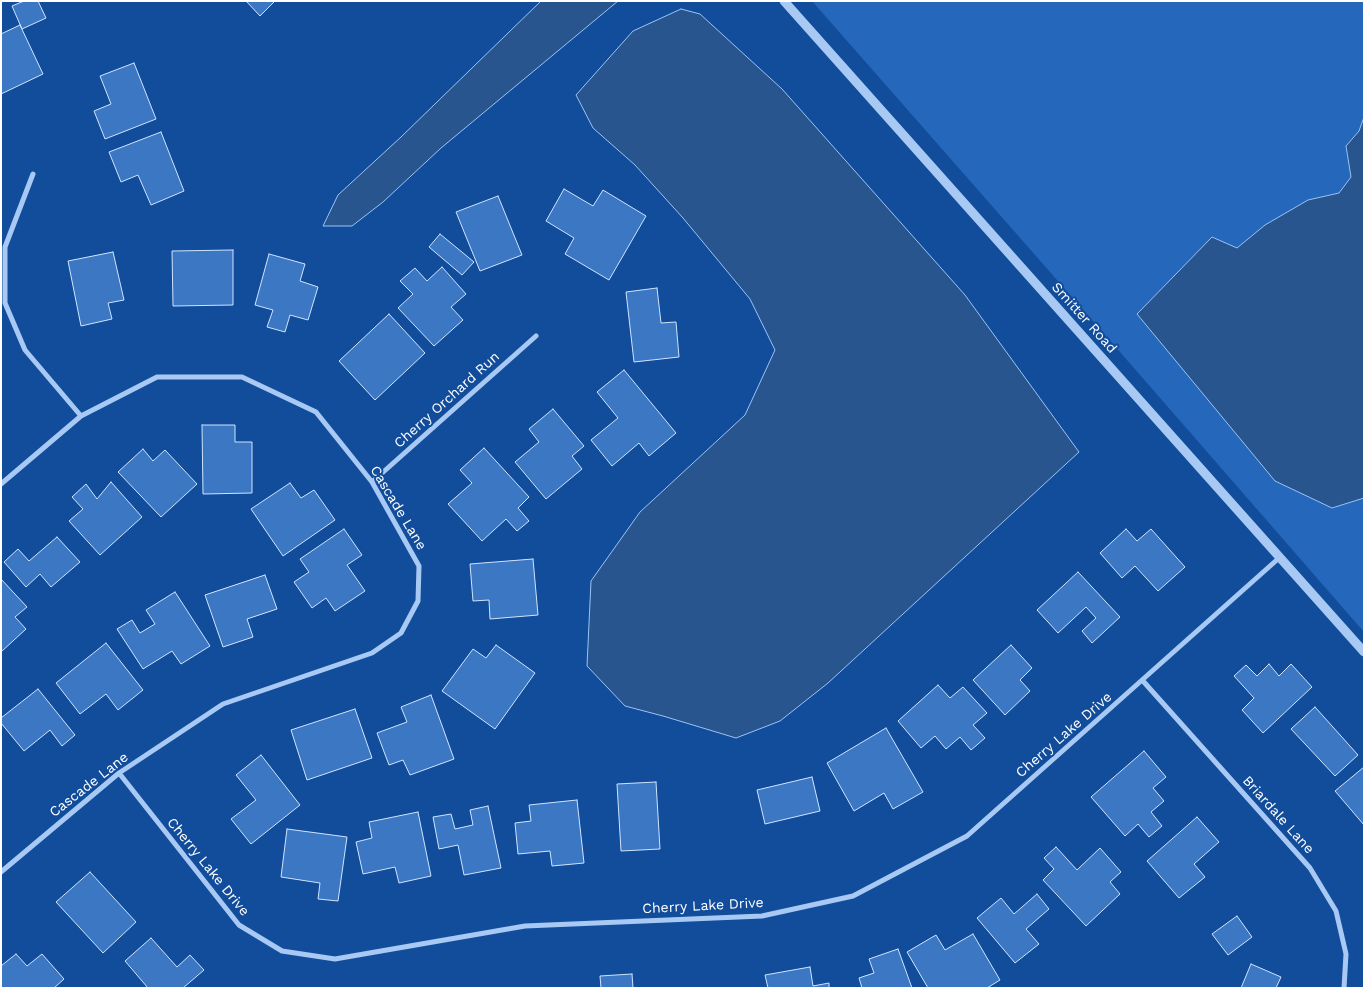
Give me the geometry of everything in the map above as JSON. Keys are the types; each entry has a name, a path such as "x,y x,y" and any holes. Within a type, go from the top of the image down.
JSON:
{"street":[{"name":"Smitter Road","path":"784,1 1364,652"},
{"path":"33,174 5,247 5,303 24,350 81,416"},
{"name":"Cherry Orchard Run","path":"372,482 536,336"},
{"name":"Cascade Lane","path":"1,484 81,416 157,377 242,377 316,412 372,482 419,566 418,601 401,633 372,653 223,704 119,773 1,872"},
{"name":"Cherry Lake Drive","path":"119,773 239,925 282,951 335,959 526,926 762,916 853,896 966,836 1280,558"},
{"name":"Briardale Lane","path":"1143,681 1310,868 1336,911 1346,954 1344,988"}],"shaded area":[{"path":"541,1 618,1 441,148 383,202 352,226 323,226 338,195 401,137"},
{"path":"812,1 1364,1 1364,117 1359,131 1346,146 1351,177 1339,193 1308,200 1265,225 1237,248 1212,237 1137,314 1332,508 1364,498 1364,632 1093,321"},
{"path":"681,9 700,14 782,89 965,295 1079,452 828,683 780,721 736,738 625,706 587,666 591,581 640,512 745,415 775,350 750,299 683,218 635,165 593,128 576,95 633,31"},
{"path":"1364,117 1364,498 1332,508 1275,481 1137,314 1212,237 1237,248 1265,225 1308,200 1339,193 1351,177 1346,146 1359,131"}],"building":[{"path":"24,1 38,1 46,18 22,29 12,6"},
{"path":"246,1 275,1 260,16"},
{"path":"20,25 43,74 1,94 1,34"},
{"path":"134,63 156,119 105,139 94,111 111,104 100,76"},
{"path":"161,132 184,191 151,205 138,175 121,182 109,152"},
{"path":"564,189 593,206 603,190 646,216 609,280 565,254 574,238 546,221"},
{"path":"498,196 522,255 480,271 456,212"},
{"path":"440,234 474,262 462,275 429,247"},
{"path":"233,250 233,305 173,306 172,251"},
{"path":"113,252 124,300 108,303 112,319 81,326 68,261"},
{"path":"269,254 305,264 300,281 318,287 308,320 290,315 285,332 267,327 273,310 255,305"},
{"path":"442,267 466,294 451,307 463,320 434,346 398,308 413,294 400,281 415,268 427,281"},
{"path":"657,288 661,323 676,322 679,357 634,362 626,292"},
{"path":"389,314 425,353 375,400 339,361"},
{"path":"624,370 676,433 649,456 639,443 612,466 591,440 618,418 597,392"},
{"path":"553,409 584,446 572,456 582,469 546,499 515,462 539,442 529,429"},
{"path":"202,425 235,425 235,442 252,442 252,493 203,494"},
{"path":"484,448 529,497 518,508 529,521 517,531 506,519 482,541 448,504 472,483 460,470"},
{"path":"143,449 153,461 165,450 197,484 161,517 118,472"},
{"path":"111,482 142,517 100,555 69,521 83,509 72,497 86,484 97,499"},
{"path":"290,483 301,498 314,490 335,520 283,556 251,509"},
{"path":"344,529 362,555 347,565 365,591 335,611 326,598 312,608 294,582 309,572 300,559"},
{"path":"1126,529 1137,541 1151,529 1185,567 1158,591 1135,566 1122,578 1100,553"},
{"path":"57,537 80,562 51,587 40,574 26,587 4,562 18,549 29,561"},
{"path":"533,559 538,615 490,619 489,600 473,601 470,564"},
{"path":"1078,572 1120,617 1092,643 1082,631 1096,618 1086,607 1058,633 1037,610"},
{"path":"265,575 277,609 247,619 253,637 223,647 205,595"},
{"path":"1,579 27,607 15,617 26,629 1,652"},
{"path":"175,592 210,646 181,664 172,651 143,669 117,629 132,620 140,633 155,624 146,610"},
{"path":"106,643 143,690 118,710 106,694 80,714 56,683"},
{"path":"496,645 535,673 495,729 442,691 473,649 486,658"},
{"path":"1011,645 1032,668 1020,680 1030,691 1005,715 973,680"},
{"path":"1269,664 1279,676 1291,664 1312,687 1263,733 1242,710 1254,698 1234,676 1246,665 1257,676"},
{"path":"938,685 950,698 963,687 987,713 973,725 985,738 971,750 960,737 946,749 935,736 921,748 898,721"},
{"path":"38,689 75,735 62,746 50,730 24,751 1,723 1,718"},
{"path":"431,695 454,759 410,775 403,760 389,765 377,733 407,722 401,707"},
{"path":"1315,707 1358,755 1335,776 1291,729"},
{"path":"355,709 372,758 307,780 291,730"},
{"path":"886,728 923,792 893,809 884,793 854,811 827,763"},
{"path":"1144,751 1166,777 1153,788 1164,801 1151,812 1162,826 1149,837 1138,824 1125,836 1091,797"},
{"path":"261,755 300,805 251,844 231,819 256,800 236,775"},
{"path":"1364,767 1364,825 1335,791"},
{"path":"812,777 820,811 765,824 757,790"},
{"path":"656,782 660,849 621,851 617,784"},
{"path":"577,800 584,863 552,866 550,851 518,854 515,823 531,821 529,805"},
{"path":"488,806 501,868 464,875 458,845 439,849 433,817 451,814 455,829 473,825 470,810"},
{"path":"418,812 431,876 399,883 395,867 363,874 356,842 372,838 369,822"},
{"path":"1197,817 1219,842 1194,864 1205,877 1179,898 1147,861"},
{"path":"287,829 347,837 338,901 318,899 320,883 281,877"},
{"path":"1056,847 1077,870 1100,848 1121,872 1110,882 1120,894 1086,926 1043,880 1054,869 1044,858"},
{"path":"90,872 136,922 103,953 56,902"},
{"path":"1037,894 1049,909 1026,929 1039,944 1015,963 977,918 1001,898 1014,914"},
{"path":"1237,916 1252,937 1228,955 1212,934"},
{"path":"973,934 1000,980 987,988 928,988 907,952 936,935 945,950"},
{"path":"151,938 177,967 190,955 204,970 183,988 148,988 125,961"},
{"path":"898,949 912,988 862,988 859,978 874,973 869,959"},
{"path":"16,954 27,966 42,954 64,979 54,988 1,988 1,966"},
{"path":"1251,964 1281,977 1276,988 1241,988"},
{"path":"810,967 813,986 829,983 829,988 768,988 765,975"},
{"path":"632,974 633,988 601,988 600,976"}]}
